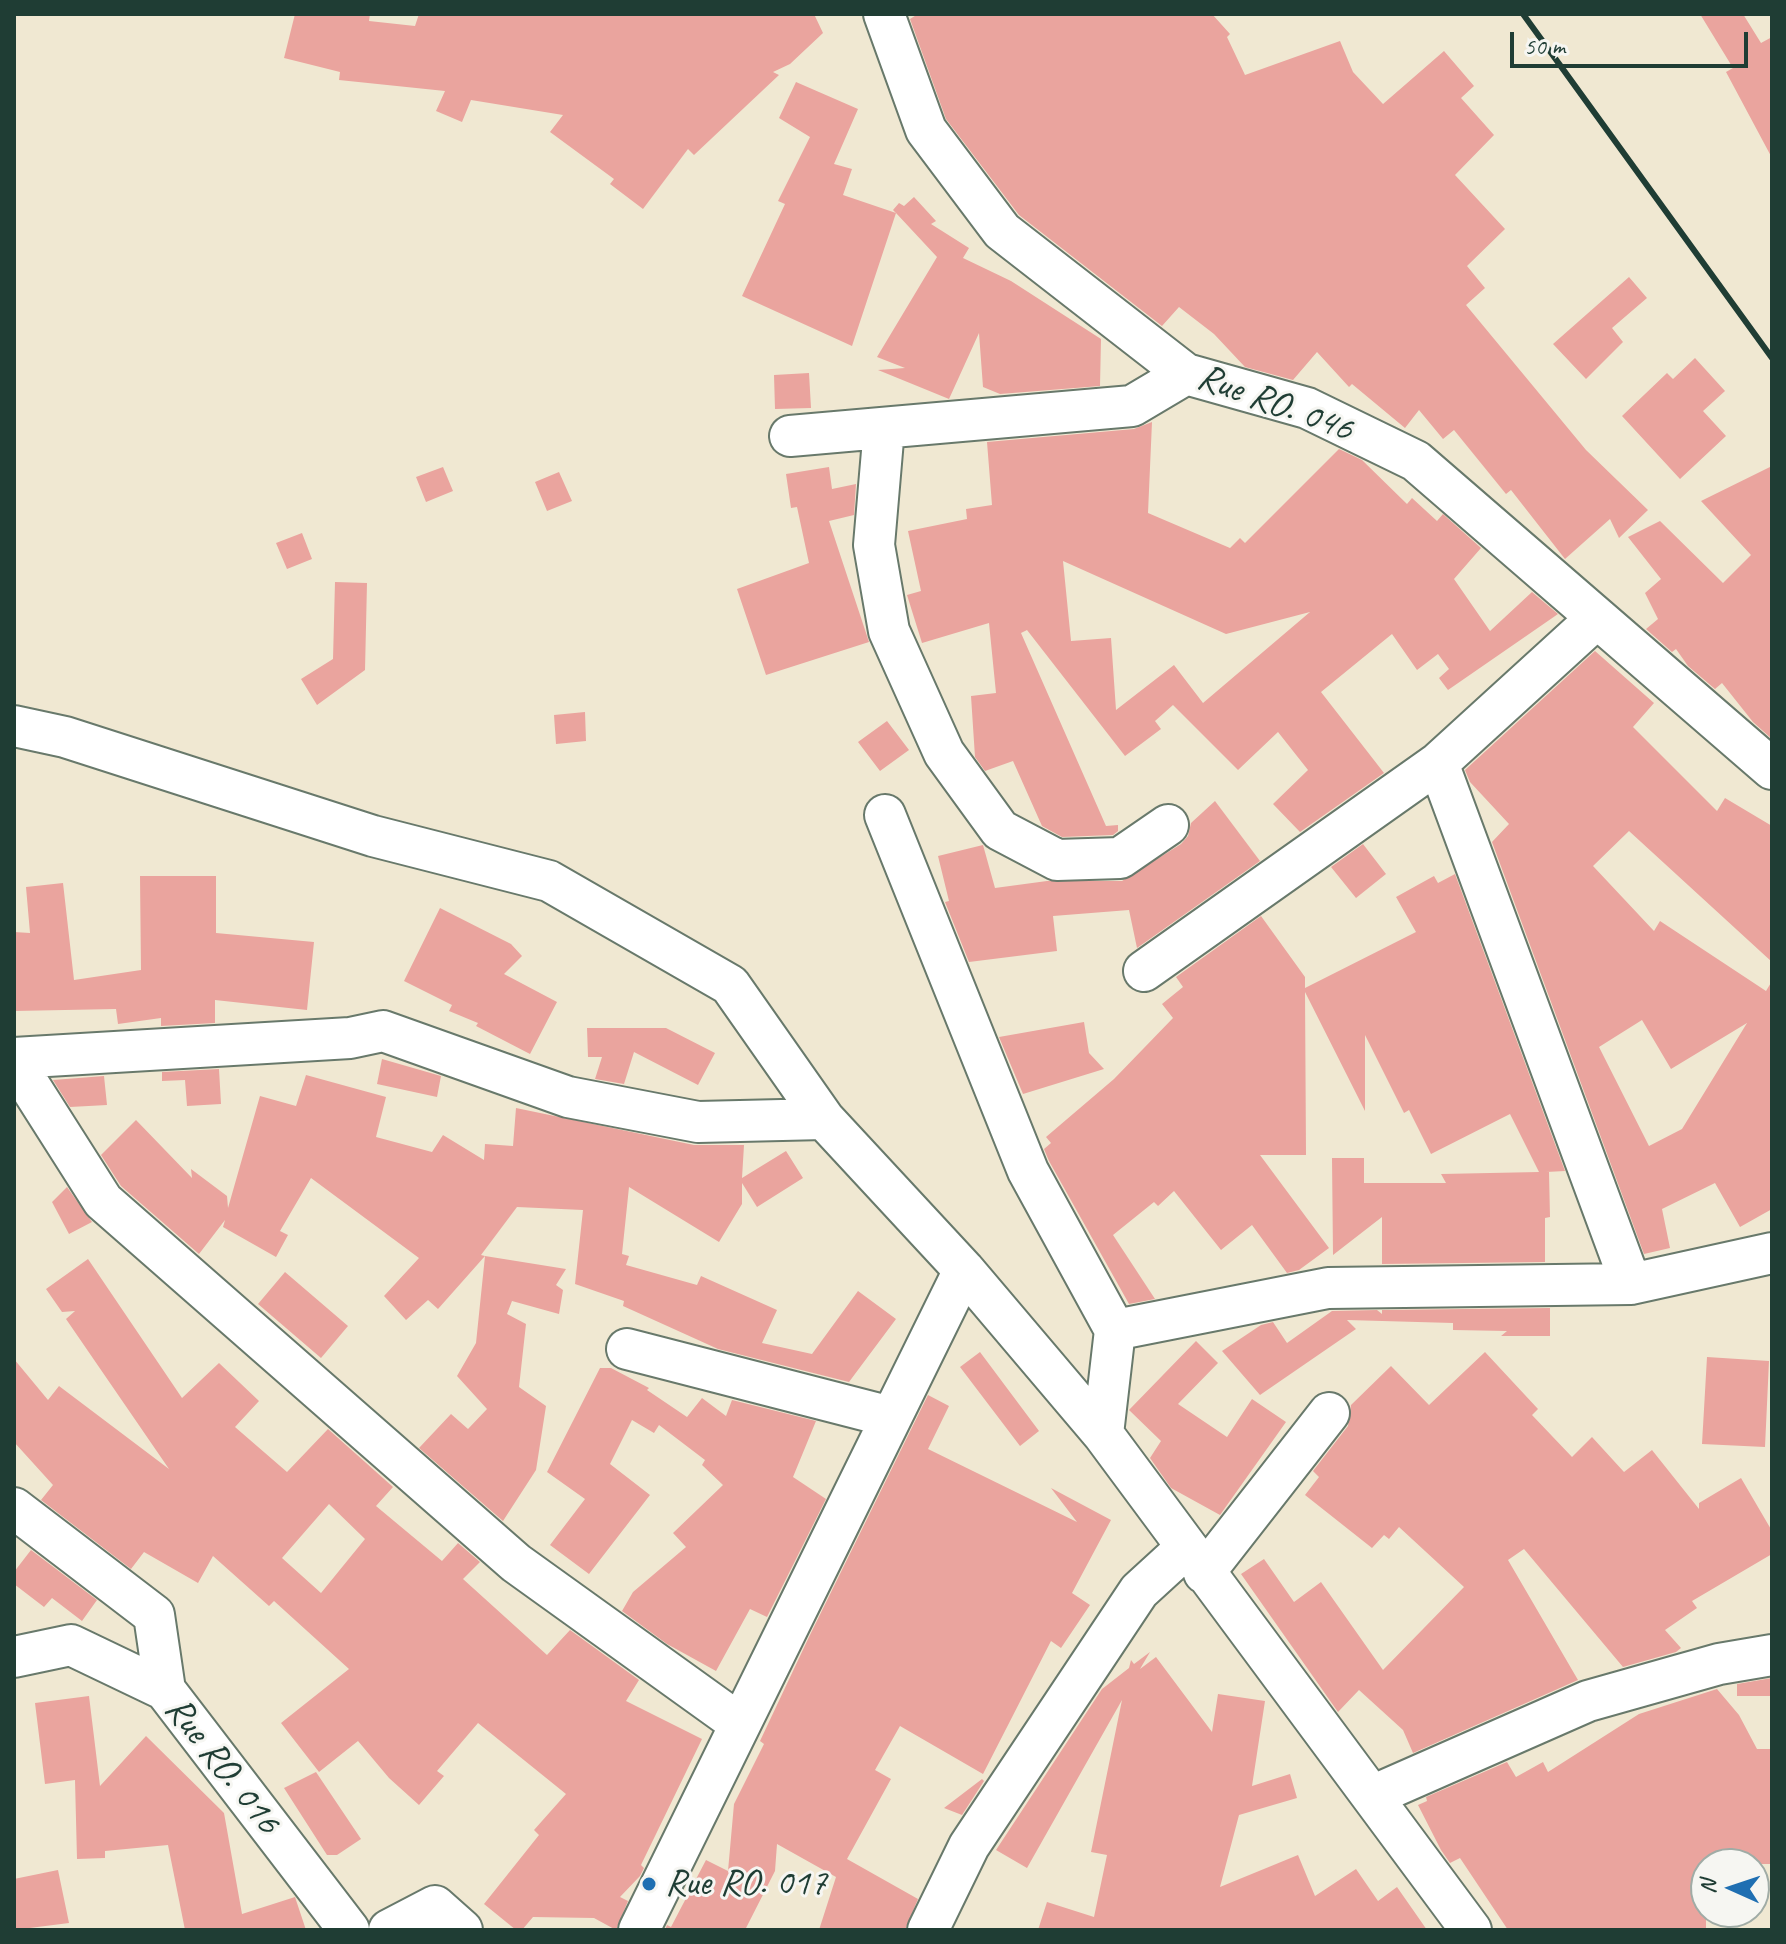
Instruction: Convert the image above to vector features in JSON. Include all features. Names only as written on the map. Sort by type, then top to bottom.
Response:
[{"type":"street","name":"Rue RO. 046","points":[[884,14],[926,130],[1002,231],[1186,374],[1307,408],[1416,461],[1772,769]]},
{"type":"street","points":[[790,436],[1132,406],[1186,374]]},
{"type":"street","points":[[884,428],[874,545],[889,631],[944,753],[1000,830],[1057,860],[1120,858],[1168,825]]},
{"type":"street","points":[[1144,971],[1438,763],[1597,618]]},
{"type":"street","points":[[14,726],[65,737],[373,836],[549,881],[730,985],[824,1119],[964,1270],[1103,1434],[1471,1930]]},
{"type":"street","points":[[1438,763],[1631,1284]]},
{"type":"street","points":[[885,815],[1028,1171],[1115,1330],[1103,1434]]},
{"type":"street","points":[[740,1724],[516,1563],[103,1201],[14,1059],[350,1038],[383,1031],[568,1097],[698,1122],[824,1119]]},
{"type":"street","points":[[1115,1330],[1328,1288],[1631,1284],[1772,1253]]},
{"type":"street","points":[[639,1930],[964,1270]]},
{"type":"street","points":[[627,1349],[891,1417]]},
{"type":"street","points":[[928,1930],[969,1846],[1139,1591],[1195,1560],[1329,1413]]},
{"type":"street","points":[[14,1508],[154,1615],[165,1690]]},
{"type":"street","name":"Rue RO. 016","points":[[14,1657],[71,1645],[165,1690],[349,1930]]},
{"type":"street","points":[[1372,1796],[1588,1701],[1719,1664],[1772,1655]]},
{"type":"street","points":[[389,1930],[435,1906],[462,1930]]},
{"type":"building","points":[[295,14],[370,14],[369,21],[415,26],[419,14],[814,14],[823,33],[790,64],[773,72],[779,75],[694,155],[688,149],[643,209],[610,184],[614,179],[550,132],[563,115],[471,100],[462,122],[436,111],[445,91],[339,80],[340,72],[284,58]]},
{"type":"building","points":[[918,14],[1212,14],[1230,34],[1227,37],[1245,75],[1340,41],[1353,72],[1383,104],[1444,51],[1474,86],[1461,98],[1494,135],[1455,175],[1505,229],[1467,266],[1485,288],[1466,305],[1586,450],[1648,510],[1619,538],[1610,519],[1565,559],[1511,490],[1506,494],[1454,430],[1443,439],[1419,410],[1405,428],[1352,384],[1349,387],[1317,352],[1293,380],[1245,367],[1214,334],[1179,307],[1162,326],[1019,215],[946,119],[910,19]]},
{"type":"building","points":[[1700,14],[1743,14],[1761,43],[1772,37],[1772,158],[1726,72],[1733,68]]},
{"type":"building","points":[[796,82],[858,109],[834,164],[852,169],[843,195],[896,213],[852,346],[742,296],[785,204],[778,201],[810,137],[779,118]]},
{"type":"building","points":[[914,197],[936,221],[931,224],[969,248],[963,258],[1011,281],[1101,339],[1100,386],[1000,394],[983,387],[979,333],[949,399],[878,370],[905,368],[877,357],[937,257],[893,210],[899,203],[904,206]]},
{"type":"building","points":[[1629,277],[1647,298],[1612,328],[1623,342],[1586,379],[1553,344]]},
{"type":"building","points":[[1695,358],[1725,391],[1703,411],[1726,436],[1680,479],[1622,416],[1667,373],[1673,379]]},
{"type":"building","points":[[809,373],[811,408],[775,409],[774,375]]},
{"type":"building","points":[[1152,422],[1148,513],[1230,548],[1240,538],[1245,543],[1339,449],[1362,460],[1407,504],[1412,498],[1437,521],[1443,514],[1481,548],[1454,579],[1490,631],[1532,592],[1558,614],[1448,690],[1439,678],[1449,669],[1438,654],[1417,670],[1392,634],[1321,692],[1384,773],[1300,832],[1273,804],[1308,770],[1278,732],[1238,770],[1173,705],[1155,721],[1161,729],[1125,756],[1027,630],[1021,633],[1106,826],[1118,825],[1118,831],[1113,835],[1062,837],[1042,826],[1013,761],[985,771],[975,757],[971,696],[996,693],[989,623],[922,643],[907,595],[921,591],[908,531],[967,519],[966,509],[992,505],[987,442],[1134,429]],"holes":[[[1063,561],[1226,634],[1310,612],[1203,703],[1174,665],[1116,710],[1111,638],[1071,641]]]},
{"type":"building","points":[[1772,466],[1772,739],[1753,722],[1722,683],[1715,689],[1688,666],[1676,649],[1672,652],[1646,629],[1658,619],[1645,593],[1661,579],[1628,537],[1660,521],[1723,583],[1751,555],[1701,501]]},
{"type":"building","points":[[443,467],[453,491],[426,502],[416,477]]},
{"type":"building","points":[[829,467],[832,489],[856,484],[854,515],[829,521],[869,642],[766,675],[737,589],[809,563],[797,507],[791,508],[786,474]]},
{"type":"building","points":[[559,472],[572,501],[547,511],[535,482]]},
{"type":"building","points":[[302,533],[312,559],[287,569],[276,543]]},
{"type":"building","points":[[335,582],[367,583],[365,670],[317,705],[301,679],[333,659]]},
{"type":"building","points":[[1595,651],[1654,703],[1633,727],[1717,811],[1725,798],[1772,826],[1772,962],[1629,831],[1593,866],[1654,931],[1660,921],[1766,991],[1772,981],[1772,1209],[1740,1227],[1715,1183],[1662,1209],[1670,1248],[1644,1254],[1492,842],[1509,824],[1470,782],[1465,770]],"holes":[[[1642,1020],[1671,1069],[1747,1023],[1682,1129],[1649,1146],[1599,1047]]]},
{"type":"building","points":[[585,712],[586,741],[556,744],[554,715]]},
{"type":"building","points":[[887,721],[909,750],[880,771],[858,742]]},
{"type":"building","points":[[1215,801],[1260,861],[1137,948],[1129,910],[1053,916],[1057,951],[969,962],[945,902],[949,901],[938,856],[983,845],[995,888],[1047,881],[1122,881],[1181,844],[1188,836],[1191,823]]},
{"type":"building","points":[[1363,844],[1386,874],[1356,898],[1331,867]]},
{"type":"building","points":[[1455,874],[1565,1171],[1546,1172],[1549,1172],[1550,1217],[1545,1218],[1545,1262],[1382,1264],[1382,1217],[1333,1255],[1332,1158],[1364,1158],[1364,1183],[1446,1183],[1441,1174],[1539,1172],[1510,1114],[1431,1154],[1409,1110],[1404,1113],[1365,1035],[1365,1111],[1305,992],[1306,1155],[1260,1155],[1329,1248],[1299,1270],[1287,1273],[1252,1225],[1221,1250],[1174,1191],[1158,1206],[1154,1202],[1113,1235],[1155,1299],[1129,1304],[1049,1161],[1044,1149],[1051,1143],[1046,1137],[1114,1079],[1173,1018],[1162,1004],[1183,987],[1176,977],[1261,916],[1305,977],[1305,988],[1416,932],[1396,897],[1434,876],[1438,883]]},
{"type":"building","points":[[140,876],[216,876],[216,933],[314,942],[307,1010],[215,1000],[215,1023],[161,1026],[161,1018],[118,1024],[116,1009],[14,1011],[14,932],[30,933],[26,887],[63,883],[74,980],[141,970]]},
{"type":"building","points":[[440,908],[511,944],[522,956],[504,974],[557,1002],[530,1054],[476,1026],[478,1023],[449,1011],[452,1005],[404,981]]},
{"type":"building","points":[[1084,1022],[1089,1053],[1104,1069],[1023,1094],[999,1037]]},
{"type":"building","points":[[587,1028],[666,1028],[715,1053],[698,1085],[634,1052],[624,1084],[595,1079],[602,1057],[588,1057]]},
{"type":"building","points":[[382,1059],[441,1076],[437,1097],[377,1084]]},
{"type":"building","points":[[219,1069],[221,1104],[187,1106],[185,1080],[162,1081],[162,1072]]},
{"type":"building","points":[[306,1075],[386,1097],[376,1137],[432,1152],[443,1135],[484,1160],[485,1144],[513,1146],[516,1108],[694,1145],[744,1145],[742,1178],[786,1151],[803,1178],[757,1207],[742,1183],[742,1204],[719,1242],[629,1187],[622,1254],[629,1256],[626,1265],[697,1285],[701,1276],[777,1310],[762,1343],[812,1354],[858,1291],[896,1319],[849,1382],[718,1349],[623,1306],[624,1301],[575,1284],[583,1210],[517,1207],[481,1255],[485,1256],[438,1309],[428,1300],[406,1320],[384,1296],[419,1258],[311,1178],[280,1231],[288,1235],[276,1257],[223,1227],[225,1220],[199,1254],[121,1186],[101,1155],[136,1120],[192,1178],[191,1169],[227,1196],[228,1208],[260,1096],[296,1106]]},
{"type":"building","points":[[104,1076],[107,1105],[70,1107],[53,1080]]},
{"type":"building","points":[[67,1187],[92,1222],[69,1234],[52,1202]]},
{"type":"building","points":[[485,1256],[566,1269],[556,1285],[563,1290],[559,1314],[512,1301],[507,1314],[526,1324],[519,1387],[546,1406],[536,1470],[503,1521],[419,1448],[451,1414],[468,1429],[487,1409],[457,1376],[476,1343]]},
{"type":"building","points":[[88,1259],[182,1398],[219,1363],[259,1401],[235,1427],[287,1472],[328,1429],[393,1487],[376,1506],[442,1561],[458,1543],[480,1562],[463,1579],[547,1655],[570,1630],[639,1680],[626,1701],[702,1739],[641,1865],[644,1868],[640,1876],[620,1897],[628,1901],[616,1930],[594,1918],[533,1917],[522,1930],[516,1930],[484,1904],[539,1835],[534,1830],[566,1794],[478,1723],[437,1771],[444,1776],[419,1805],[389,1778],[358,1741],[319,1772],[281,1723],[349,1669],[274,1601],[269,1606],[213,1556],[198,1583],[144,1552],[131,1569],[41,1500],[53,1485],[14,1442],[14,1359],[48,1400],[59,1386],[169,1469],[66,1319],[75,1311],[62,1312],[46,1289]],"holes":[[[329,1504],[365,1539],[321,1593],[282,1558]]]},
{"type":"building","points":[[285,1272],[348,1326],[321,1358],[258,1304]]},
{"type":"building","points":[[1550,1308],[1550,1336],[1501,1336],[1507,1331],[1453,1330],[1453,1323],[1347,1320],[1356,1329],[1260,1395],[1222,1351],[1261,1325],[1273,1322],[1287,1343],[1332,1311],[1377,1310],[1382,1314],[1382,1310]]},
{"type":"building","points":[[1196,1341],[1218,1363],[1178,1404],[1227,1437],[1252,1399],[1286,1422],[1220,1515],[1171,1488],[1150,1458],[1161,1441],[1129,1410]]},
{"type":"building","points":[[980,1352],[1039,1431],[1020,1446],[960,1367]]},
{"type":"building","points":[[1485,1352],[1538,1409],[1532,1415],[1572,1457],[1592,1437],[1624,1472],[1652,1450],[1699,1509],[1699,1503],[1741,1478],[1772,1531],[1772,1554],[1692,1601],[1697,1608],[1665,1630],[1681,1648],[1676,1652],[1623,1667],[1524,1549],[1508,1560],[1578,1680],[1413,1753],[1403,1730],[1359,1690],[1338,1712],[1241,1574],[1264,1559],[1294,1602],[1321,1582],[1383,1670],[1464,1587],[1399,1527],[1389,1539],[1384,1535],[1372,1548],[1305,1495],[1319,1477],[1313,1471],[1348,1426],[1351,1405],[1391,1366],[1429,1405]]},
{"type":"building","points":[[1707,1357],[1769,1361],[1765,1447],[1702,1444]]},
{"type":"building","points":[[600,1368],[611,1368],[649,1388],[647,1390],[687,1417],[702,1398],[726,1416],[732,1400],[816,1421],[793,1477],[826,1499],[767,1617],[750,1609],[716,1671],[667,1644],[622,1611],[633,1592],[686,1547],[673,1533],[723,1485],[702,1465],[705,1460],[659,1425],[654,1433],[632,1420],[610,1464],[650,1495],[589,1574],[550,1545],[585,1499],[547,1472]]},
{"type":"building","points":[[928,1395],[949,1406],[928,1449],[1077,1522],[1051,1488],[1111,1520],[1072,1593],[1090,1605],[1061,1648],[1051,1641],[983,1774],[900,1726],[875,1770],[891,1779],[847,1859],[918,1899],[905,1930],[819,1930],[836,1877],[777,1844],[775,1871],[745,1930],[665,1930],[667,1925],[671,1927],[706,1860],[728,1871],[734,1804],[764,1744],[760,1741]]},
{"type":"building","points":[[31,1550],[97,1600],[82,1621],[52,1598],[44,1607],[14,1584],[14,1572]]},
{"type":"building","points":[[1150,1652],[1140,1669],[1156,1657],[1212,1732],[1218,1694],[1265,1701],[1252,1786],[1290,1774],[1297,1798],[1239,1815],[1220,1887],[1298,1855],[1315,1896],[1356,1869],[1378,1901],[1397,1887],[1427,1930],[1038,1930],[1047,1902],[1094,1917],[1107,1855],[1091,1852],[1122,1700],[1027,1868],[996,1850],[1102,1689],[1129,1668],[1131,1660],[1134,1664]]},
{"type":"building","points":[[1772,1678],[1772,1696],[1737,1696],[1737,1684]]},
{"type":"building","points":[[1717,1689],[1739,1715],[1757,1749],[1772,1749],[1772,1864],[1770,1848],[1690,1848],[1690,1928],[1706,1930],[1508,1930],[1460,1858],[1450,1863],[1418,1805],[1427,1801],[1426,1797],[1507,1762],[1516,1777],[1543,1762],[1548,1772],[1639,1714]]},
{"type":"building","points":[[89,1696],[100,1786],[146,1736],[224,1813],[242,1914],[295,1897],[306,1930],[185,1930],[168,1845],[105,1851],[105,1858],[77,1859],[75,1780],[45,1784],[35,1703]]},
{"type":"building","points":[[316,1772],[361,1839],[337,1855],[327,1855],[284,1788]]},
{"type":"building","points":[[982,1779],[984,1781],[962,1815],[944,1808]]},
{"type":"building","points":[[58,1870],[69,1923],[14,1930],[14,1879]]},
{"type":"railway","points":[[1523,14],[1772,358]]},
{"type":"place","name":"Rue RO. 017","points":[[649,1884]]}]
